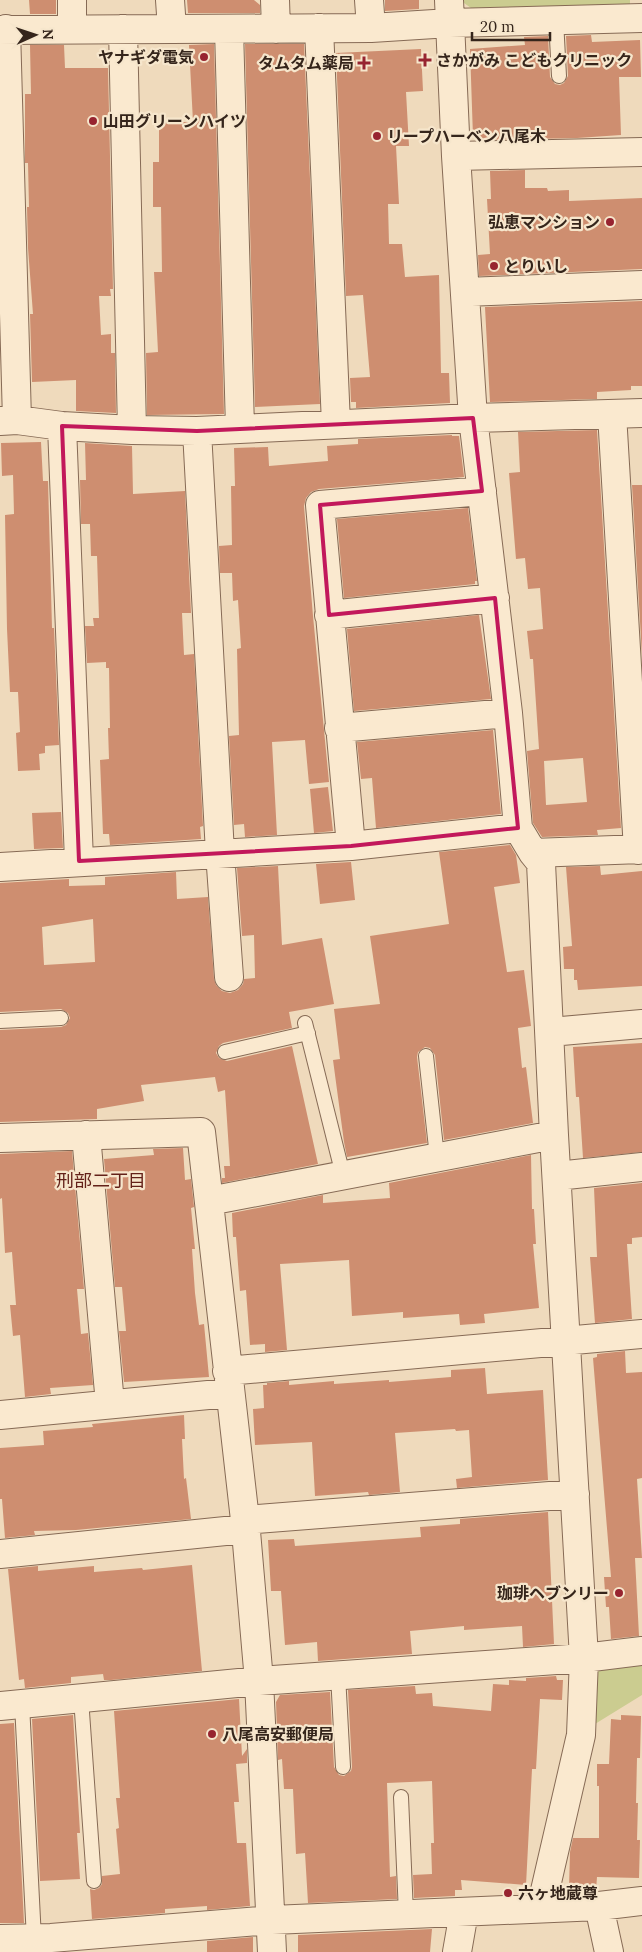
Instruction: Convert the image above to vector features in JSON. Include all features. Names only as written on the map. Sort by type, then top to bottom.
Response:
[{"type":"street","points":[[72,0],[72,29]]},
{"type":"street","points":[[170,0],[172,29]]},
{"type":"street","points":[[275,0],[276,28]]},
{"type":"street","points":[[369,0],[370,28]]},
{"type":"street","points":[[450,12],[456,156],[473,418],[508,713],[518,828],[541,863],[554,1135],[584,1658],[582,1735],[541,1908]]},
{"type":"street","points":[[642,18],[556,20],[450,12],[370,28],[3,29],[9,420],[62,426],[197,431],[642,412]]},
{"type":"street","points":[[319,28],[336,424]]},
{"type":"street","points":[[123,29],[132,430]]},
{"type":"street","points":[[229,29],[240,428]]},
{"type":"street","points":[[456,156],[642,152]]},
{"type":"street","points":[[465,292],[642,285]]},
{"type":"street","points":[[533,853],[640,850],[612,414]]},
{"type":"street","points":[[62,426],[79,861]]},
{"type":"street","points":[[197,431],[220,854],[230,977]]},
{"type":"street","points":[[350,846],[320,505],[482,491]]},
{"type":"street","points":[[329,615],[494,598]]},
{"type":"street","points":[[339,728],[508,713]]},
{"type":"street","points":[[0,867],[350,846],[518,828]]},
{"type":"street","points":[[550,1032],[642,1024]]},
{"type":"street","points":[[0,1138],[201,1132],[245,1524],[259,1681],[272,1920],[272,1952]]},
{"type":"street","points":[[86,1135],[110,1404]]},
{"type":"street","points":[[209,1201],[554,1135]]},
{"type":"street","points":[[557,1176],[642,1167]]},
{"type":"street","points":[[0,1415],[110,1404],[228,1382],[567,1341],[642,1334]]},
{"type":"street","points":[[0,1554],[245,1524],[575,1494]]},
{"type":"street","points":[[11,1705],[259,1681],[584,1658],[642,1651]]},
{"type":"street","points":[[0,1940],[46,1943],[272,1920],[599,1906],[642,1901]]},
{"type":"street","points":[[599,1906],[609,1952]]},
{"type":"street","points":[[457,1952],[464,1912]]},
{"type":"lane","points":[[556,20],[559,76]]},
{"type":"lane","points":[[0,1021],[60,1018]]},
{"type":"lane","points":[[225,1052],[307,1028],[342,1175]]},
{"type":"lane","points":[[426,1056],[437,1157]]},
{"type":"lane","points":[[338,1675],[343,1767]]},
{"type":"lane","points":[[81,1698],[94,1882]]},
{"type":"lane","points":[[11,1705],[46,1943]]},
{"type":"lane","points":[[401,1798],[406,1914]]},
{"type":"highlighted area","points":[[473,418],[482,491],[320,505],[329,615],[495,598],[518,828],[351,846],[79,861],[62,426],[197,431]]},
{"type":"green space","points":[[464,0],[630,0],[630,5],[478,13],[464,3]]},
{"type":"green space","points":[[642,1662],[642,1695],[595,1724],[593,1677],[604,1665]]},
{"type":"building","points":[[29,0],[56,0],[56,14],[30,14]]},
{"type":"building","points":[[187,0],[254,0],[260,5],[260,13],[188,13]]},
{"type":"building","points":[[385,0],[419,0],[419,9],[385,11]]},
{"type":"building","points":[[591,35],[592,42],[640,40],[641,77],[619,77],[621,135],[478,140],[473,137],[470,49],[525,45],[524,37],[548,36],[550,77],[555,84],[560,85],[564,83],[568,76],[566,36]]},
{"type":"building","points":[[214,44],[224,414],[147,415],[146,353],[158,352],[154,272],[162,272],[161,207],[153,207],[153,162],[159,162],[159,122],[193,122],[189,45]]},
{"type":"building","points":[[245,44],[304,44],[320,404],[255,407]]},
{"type":"building","points":[[30,45],[64,45],[65,68],[108,68],[113,289],[110,289],[111,296],[99,296],[101,335],[111,334],[111,353],[115,353],[116,413],[76,411],[76,380],[32,382],[30,314],[33,314],[28,248],[28,163],[25,163],[25,94],[31,94]]},
{"type":"building","points":[[421,49],[423,91],[406,92],[409,146],[396,146],[399,204],[388,204],[389,244],[402,244],[405,277],[439,275],[441,373],[449,373],[450,403],[356,408],[356,402],[351,402],[350,378],[370,377],[363,295],[346,296],[336,53]]},
{"type":"building","points":[[525,170],[525,188],[547,188],[548,191],[569,190],[569,201],[642,198],[642,269],[479,276],[478,255],[490,254],[487,199],[491,199],[490,171]]},
{"type":"building","points":[[642,301],[642,386],[631,386],[631,390],[597,392],[597,399],[490,402],[485,307]]},
{"type":"building","points":[[597,430],[621,828],[597,830],[598,835],[542,837],[533,823],[527,751],[539,749],[533,659],[530,659],[527,631],[543,629],[540,588],[528,589],[525,558],[516,559],[509,473],[520,472],[518,432]],"holes":[[[583,758],[587,802],[546,805],[544,761]]]},
{"type":"building","points":[[459,436],[464,477],[319,489],[311,492],[306,498],[304,506],[329,782],[309,784],[305,740],[272,742],[277,835],[245,837],[244,824],[234,825],[229,736],[239,735],[237,649],[241,648],[238,600],[233,601],[232,573],[220,573],[219,546],[232,545],[231,486],[235,486],[234,448],[268,447],[269,466],[328,461],[327,446],[358,444],[358,439]]},
{"type":"building","points":[[41,442],[43,481],[48,481],[52,628],[54,628],[59,745],[45,746],[45,753],[39,754],[40,770],[18,771],[16,733],[20,732],[18,692],[10,692],[5,515],[14,514],[13,475],[2,476],[1,443]]},
{"type":"building","points":[[85,443],[132,446],[133,494],[185,491],[191,613],[182,613],[184,655],[194,654],[203,826],[200,827],[201,839],[110,845],[109,834],[103,834],[100,760],[109,759],[109,668],[106,668],[106,662],[87,663],[85,626],[94,626],[93,618],[99,618],[97,556],[91,556],[90,524],[81,524],[80,480],[86,480]]},
{"type":"building","points":[[632,485],[642,485],[642,655]]},
{"type":"building","points":[[468,508],[477,581],[475,581],[475,584],[344,598],[337,519]]},
{"type":"building","points":[[479,615],[491,699],[354,711],[347,629]]},
{"type":"building","points":[[493,730],[501,814],[376,828],[372,778],[361,779],[357,742]]},
{"type":"building","points":[[328,787],[333,831],[314,833],[310,789]]},
{"type":"building","points":[[61,812],[63,848],[34,849],[32,813]]},
{"type":"building","points":[[510,845],[516,855],[520,883],[494,887],[507,972],[524,970],[531,1026],[518,1028],[522,1068],[526,1067],[533,1123],[444,1140],[435,1055],[430,1048],[425,1047],[418,1052],[417,1057],[427,1143],[347,1157],[333,1060],[340,1059],[334,1009],[380,1004],[370,936],[449,924],[439,852]]},
{"type":"building","points":[[351,862],[355,900],[320,904],[316,864]]},
{"type":"building","points":[[278,866],[282,945],[322,938],[334,1004],[289,1012],[292,1028],[223,1043],[219,1046],[216,1053],[219,1058],[227,1061],[292,1046],[318,1164],[222,1183],[222,1178],[225,1178],[224,1166],[230,1166],[225,1090],[218,1092],[215,1077],[141,1085],[144,1101],[97,1109],[97,1119],[0,1122],[0,1030],[61,1027],[66,1025],[70,1018],[68,1013],[61,1009],[0,1012],[0,883],[69,879],[69,886],[105,885],[105,877],[176,872],[177,899],[208,897],[214,979],[216,985],[222,991],[230,993],[238,990],[243,984],[244,979],[255,978],[254,935],[242,936],[237,868]],"holes":[[[93,919],[95,962],[44,965],[42,927]]]},
{"type":"building","points":[[600,866],[601,875],[642,871],[642,986],[578,990],[577,980],[574,980],[574,969],[564,969],[563,947],[572,946],[566,867]]},
{"type":"building","points":[[642,1043],[642,1152],[583,1158],[573,1047]]},
{"type":"building","points":[[183,1148],[185,1180],[191,1179],[194,1207],[191,1208],[195,1249],[192,1249],[195,1293],[199,1325],[204,1324],[209,1377],[124,1382],[119,1331],[126,1331],[122,1287],[115,1287],[104,1159],[154,1155],[153,1149]]},
{"type":"building","points":[[72,1151],[84,1289],[77,1289],[81,1334],[88,1333],[93,1385],[50,1388],[51,1394],[25,1397],[20,1335],[13,1336],[10,1305],[16,1305],[12,1252],[5,1253],[2,1198],[0,1199],[0,1154]]},
{"type":"building","points":[[531,1155],[532,1209],[534,1209],[536,1244],[533,1244],[539,1308],[484,1314],[485,1323],[460,1325],[459,1314],[403,1318],[403,1312],[352,1316],[349,1260],[280,1264],[287,1350],[265,1352],[265,1344],[250,1345],[246,1290],[240,1291],[236,1237],[233,1237],[232,1213],[323,1195],[323,1203],[390,1198],[389,1183]]},
{"type":"building","points":[[642,1183],[642,1237],[632,1238],[632,1244],[627,1244],[632,1319],[595,1323],[590,1257],[597,1257],[594,1188]]},
{"type":"building","points":[[625,1351],[626,1373],[642,1372],[642,1478],[637,1479],[642,1558],[635,1558],[639,1636],[611,1639],[609,1607],[606,1607],[604,1577],[611,1577],[593,1358],[597,1357],[597,1354]]},
{"type":"building","points":[[485,1368],[487,1394],[543,1390],[548,1480],[457,1488],[456,1479],[472,1477],[469,1430],[456,1431],[455,1429],[395,1433],[400,1492],[369,1495],[368,1492],[315,1496],[312,1442],[255,1445],[253,1409],[264,1408],[263,1385],[267,1385],[267,1383],[289,1381],[289,1385],[334,1381],[334,1384],[389,1380],[389,1382],[451,1377],[451,1370]]},
{"type":"building","points":[[184,1415],[185,1439],[182,1439],[184,1479],[186,1478],[191,1519],[76,1530],[34,1531],[35,1535],[5,1538],[2,1499],[0,1499],[0,1448],[44,1445],[43,1431],[93,1427],[92,1424]]},
{"type":"building","points":[[548,1512],[554,1644],[523,1647],[522,1626],[464,1630],[464,1626],[410,1631],[412,1654],[318,1661],[317,1642],[285,1645],[281,1591],[271,1591],[268,1540],[294,1539],[295,1546],[421,1537],[420,1527],[460,1524],[460,1519]]},
{"type":"building","points":[[192,1565],[202,1671],[111,1680],[104,1680],[103,1674],[71,1677],[71,1683],[25,1688],[24,1679],[19,1680],[8,1569],[38,1566],[38,1571],[94,1566],[94,1572]]},
{"type":"building","points":[[556,1676],[557,1680],[563,1680],[562,1700],[540,1699],[536,1769],[532,1769],[526,1885],[461,1880],[462,1890],[455,1890],[455,1896],[414,1898],[413,1875],[432,1874],[431,1843],[434,1843],[432,1781],[387,1783],[390,1877],[396,1876],[397,1899],[308,1903],[305,1853],[296,1854],[293,1789],[284,1789],[282,1759],[278,1760],[276,1702],[280,1695],[330,1692],[334,1767],[339,1775],[344,1776],[351,1771],[352,1767],[348,1690],[415,1686],[416,1694],[432,1693],[433,1706],[491,1711],[493,1684],[509,1685],[509,1680],[526,1681],[526,1678]]},
{"type":"building","points":[[239,1699],[242,1756],[247,1749],[247,1763],[236,1764],[239,1802],[234,1802],[237,1843],[246,1843],[250,1906],[207,1910],[207,1906],[165,1909],[165,1913],[92,1919],[90,1889],[99,1888],[102,1884],[102,1876],[120,1874],[116,1829],[119,1828],[116,1798],[120,1798],[114,1711]]},
{"type":"building","points":[[73,1715],[80,1833],[77,1833],[80,1879],[40,1881],[32,1719]]},
{"type":"building","points":[[621,1715],[641,1716],[640,1758],[637,1758],[636,1803],[638,1803],[637,1840],[640,1840],[639,1878],[597,1877],[596,1890],[569,1889],[570,1852],[573,1838],[599,1838],[597,1764],[609,1764],[611,1719],[621,1720]]},
{"type":"building","points":[[14,1723],[24,1923],[0,1923],[0,1724]]},
{"type":"building","points":[[432,1929],[430,1952],[298,1952],[298,1935]]},
{"type":"building","points":[[253,1937],[253,1952],[207,1952],[207,1941]]},
{"type":"place","name":"ヤナギダ電気","points":[[204,57]]},
{"type":"place","name":"さかがみ こどもクリニック","points":[[425,60]]},
{"type":"place","name":"タムタム薬局","points":[[364,63]]},
{"type":"place","name":"山田グリーンハイツ","points":[[93,121]]},
{"type":"place","name":"リープハーベン八尾木","points":[[377,136]]},
{"type":"place","name":"弘恵マンション","points":[[610,222]]},
{"type":"place","name":"とりいし","points":[[494,266]]},
{"type":"place","name":"珈琲ヘブンリー","points":[[619,1593]]},
{"type":"place","name":"八尾高安郵便局","points":[[212,1734]]},
{"type":"place","name":"六ヶ地蔵尊","points":[[508,1893]]},
{"type":"district","name":"刑部二丁目","points":[[101,1180]]}]
